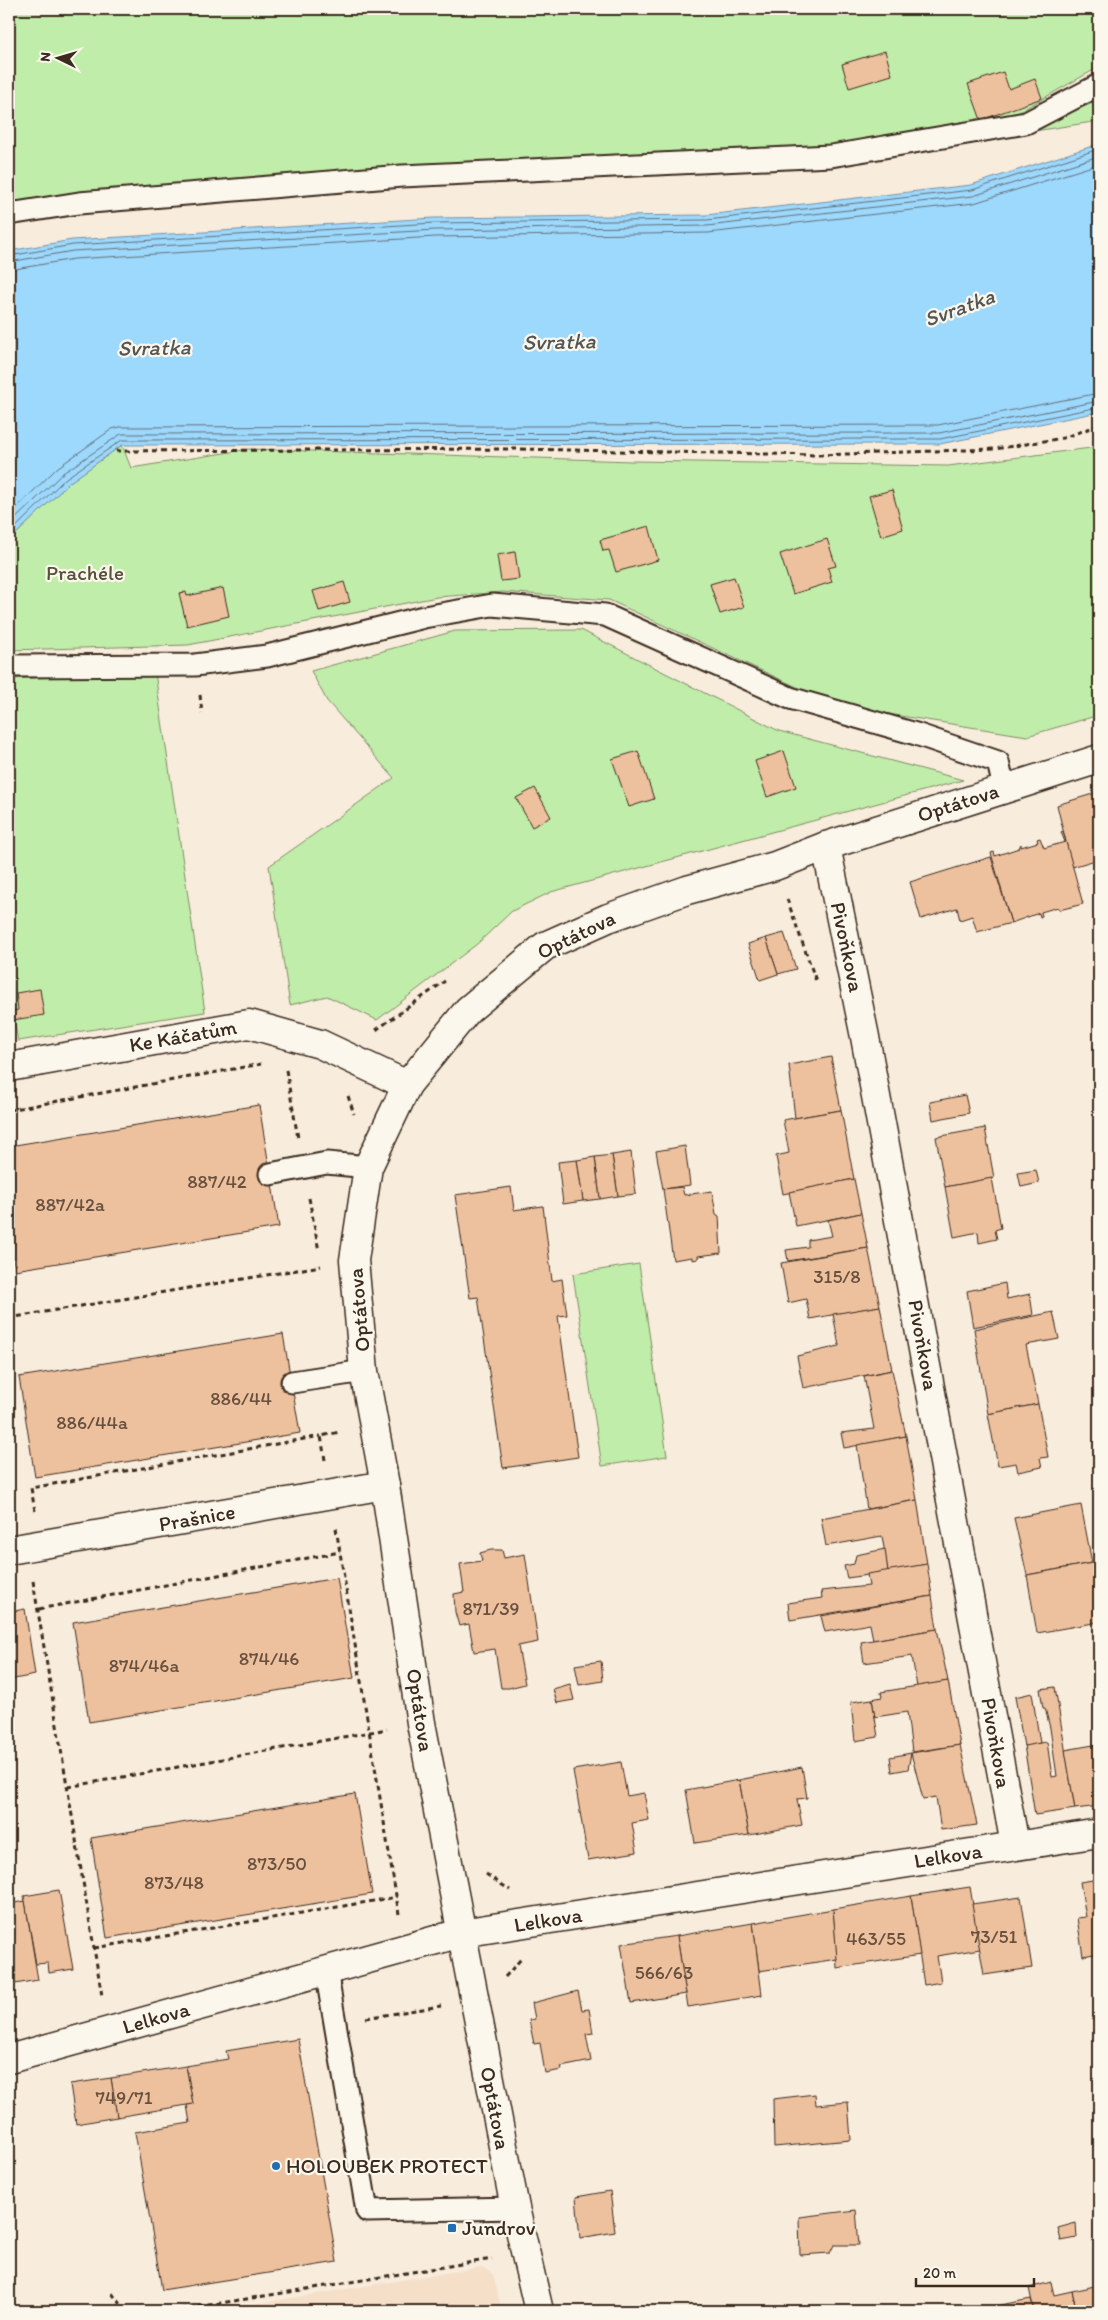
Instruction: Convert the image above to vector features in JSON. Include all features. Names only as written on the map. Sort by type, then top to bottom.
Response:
[{"type":"street","name":"Optátova","points":[[539,2311],[515,2208],[421,1723],[385,1486],[364,1371],[354,1260],[368,1167],[406,1085],[468,1010],[545,946],[608,918],[669,896],[775,866],[826,846],[1099,759]]},
{"type":"street","name":"Pivoňkova","points":[[826,846],[866,1037],[1015,1845]]},
{"type":"street","name":"Ke Káčatům","points":[[9,1067],[249,1024],[320,1044],[406,1085]]},
{"type":"street","name":"Prašnice","points":[[9,1550],[385,1486]]},
{"type":"street","name":"Lelkova","points":[[9,2059],[461,1933],[1099,1833]]},
{"type":"lane","points":[[9,214],[79,202],[402,176],[830,156],[1026,123],[1099,85]]},
{"type":"lane","points":[[9,666],[195,665],[267,656],[424,618],[492,605],[604,615],[790,698],[916,734],[998,762],[1004,788]]},
{"type":"lane","points":[[270,1174],[326,1162],[368,1167]]},
{"type":"lane","points":[[292,1382],[364,1371]]},
{"type":"lane","points":[[326,1970],[367,2211],[515,2208]]},
{"type":"path","points":[[116,452],[519,449],[818,456],[995,449],[1063,438],[1099,425]]},
{"type":"path","points":[[775,866],[816,982]]},
{"type":"path","points":[[9,1110],[264,1064]]},
{"type":"path","points":[[9,1318],[354,1260]]},
{"type":"path","points":[[36,1517],[31,1488],[321,1436]]},
{"type":"path","points":[[39,1609],[340,1552]]},
{"type":"path","points":[[32,1574],[108,2032]]},
{"type":"path","points":[[68,1787],[421,1723]]},
{"type":"path","points":[[482,1872],[514,1892]]},
{"type":"path","points":[[94,1948],[397,1897]]},
{"type":"path","points":[[172,2311],[526,2253]]},
{"type":"path","points":[[112,2293],[123,2311]]},
{"type":"shaded area","points":[[482,2267],[493,2274],[502,2311],[211,2311]]},
{"type":"green space","points":[[9,9],[1099,9],[1099,67],[1010,117],[828,151],[125,189],[9,203]]},
{"type":"green space","points":[[1099,100],[1099,121],[1028,132]]},
{"type":"green space","name":"Prachéle","points":[[122,445],[131,468],[249,449],[632,461],[948,466],[1099,447],[1099,715],[1027,736],[838,706],[609,600],[503,592],[437,597],[188,645],[9,650],[9,537],[14,536],[70,482]]},
{"type":"green space","points":[[581,630],[779,731],[963,780],[551,892],[512,911],[477,944],[377,1020],[327,996],[290,1005],[269,866],[394,778],[327,701],[311,671],[455,631]]},
{"type":"green space","points":[[155,673],[205,1012],[18,1041],[11,1005],[9,1005],[9,679]]},
{"type":"green space","points":[[639,1264],[667,1456],[602,1466],[573,1274]]},
{"type":"water","name":"Svratka","points":[[1099,144],[1099,412],[940,444],[122,445],[70,482],[14,536],[9,537],[9,251],[72,240],[434,218],[706,215],[971,185]]},
{"type":"building","points":[[885,51],[892,75],[849,88],[842,64]]},
{"type":"building","points":[[1003,72],[1009,89],[1035,79],[1042,98],[981,120],[968,84]]},
{"type":"building","points":[[892,490],[903,529],[881,536],[869,496]]},
{"type":"building","points":[[649,526],[658,560],[616,572],[609,550],[603,551],[600,540]]},
{"type":"building","points":[[827,539],[836,566],[828,568],[832,582],[793,594],[780,554]]},
{"type":"building","points":[[515,552],[519,579],[501,581],[497,555]]},
{"type":"building","points":[[734,577],[744,607],[720,614],[710,584]]},
{"type":"building","points":[[344,582],[350,602],[319,611],[313,591]]},
{"type":"building","points":[[223,588],[229,616],[187,626],[179,593],[186,592],[187,596]]},
{"type":"building","points":[[638,751],[654,799],[629,807],[612,759]]},
{"type":"building","points":[[784,751],[796,787],[767,797],[755,761]]},
{"type":"building","points":[[535,788],[551,817],[532,827],[516,798]]},
{"type":"building","points":[[1099,792],[1099,859],[1072,867],[1057,805]]},
{"type":"building","points":[[1063,831],[1083,904],[1059,910],[1058,907],[1041,912],[1042,916],[1040,917],[1039,913],[1011,923],[991,853],[994,852],[995,856],[1019,848],[1021,844],[1021,847],[1038,842],[1037,839],[1040,838],[1044,848],[1065,842],[1061,832]]},
{"type":"building","points":[[991,857],[1011,923],[977,932],[972,916],[960,920],[957,908],[921,919],[910,882]]},
{"type":"building","points":[[784,933],[796,969],[778,974],[766,938]]},
{"type":"building","points":[[766,938],[778,974],[760,980],[748,944]]},
{"type":"building","points":[[40,989],[44,1015],[13,1020],[12,1011],[18,1010],[16,993]]},
{"type":"building","points":[[831,1057],[841,1110],[795,1118],[789,1065]]},
{"type":"building","points":[[965,1095],[969,1113],[933,1120],[930,1102]]},
{"type":"building","points":[[259,1105],[279,1227],[15,1270],[9,1235],[9,1146]]},
{"type":"building","points":[[841,1110],[854,1179],[783,1194],[776,1156],[789,1153],[783,1120]]},
{"type":"building","points":[[985,1128],[994,1178],[945,1187],[936,1137]]},
{"type":"building","points":[[685,1146],[690,1185],[663,1189],[656,1151]]},
{"type":"building","points":[[631,1152],[636,1194],[618,1196],[612,1155]]},
{"type":"building","points":[[612,1155],[618,1196],[600,1199],[595,1157]]},
{"type":"building","points":[[595,1157],[600,1199],[583,1201],[577,1160]]},
{"type":"building","points":[[577,1160],[583,1201],[563,1204],[558,1162]]},
{"type":"building","points":[[1036,1170],[1039,1183],[1021,1187],[1018,1173]]},
{"type":"building","points":[[992,1178],[1001,1228],[995,1230],[997,1239],[979,1243],[978,1232],[954,1237],[945,1187]]},
{"type":"building","points":[[854,1179],[861,1213],[796,1226],[789,1192]]},
{"type":"building","points":[[511,1187],[514,1210],[543,1206],[552,1281],[562,1279],[567,1315],[558,1316],[578,1457],[503,1468],[478,1297],[470,1298],[455,1195]]},
{"type":"building","points":[[682,1187],[684,1195],[712,1191],[716,1214],[719,1216],[721,1253],[698,1256],[698,1259],[692,1260],[692,1257],[673,1260],[663,1189]]},
{"type":"building","points":[[861,1213],[868,1248],[788,1261],[786,1250],[808,1247],[808,1240],[832,1236],[828,1220]]},
{"type":"building","points":[[868,1248],[880,1306],[810,1319],[806,1299],[788,1303],[781,1263]]},
{"type":"building","points":[[1005,1283],[1007,1299],[1030,1294],[1033,1315],[973,1327],[967,1291]]},
{"type":"building","points":[[880,1306],[892,1370],[803,1388],[797,1356],[839,1346],[833,1314]]},
{"type":"building","points":[[1053,1312],[1059,1339],[1026,1345],[1038,1404],[988,1414],[974,1329]]},
{"type":"building","points":[[283,1334],[300,1433],[35,1477],[19,1377]]},
{"type":"building","points":[[892,1370],[906,1436],[844,1448],[841,1433],[874,1429],[864,1376]]},
{"type":"building","points":[[1038,1404],[1048,1457],[1040,1458],[1042,1467],[1018,1472],[1016,1463],[998,1466],[988,1414]]},
{"type":"building","points":[[906,1436],[917,1500],[867,1509],[857,1445]]},
{"type":"building","points":[[917,1500],[927,1564],[888,1572],[882,1536],[826,1546],[821,1518]]},
{"type":"building","points":[[1081,1505],[1092,1563],[1027,1575],[1014,1518]]},
{"type":"building","points":[[885,1549],[888,1572],[847,1578],[844,1566],[854,1564],[856,1555]]},
{"type":"building","points":[[502,1550],[504,1558],[525,1554],[538,1642],[518,1646],[525,1684],[509,1688],[501,1688],[495,1649],[474,1652],[469,1624],[459,1626],[455,1612],[454,1594],[464,1592],[460,1564],[482,1561],[480,1553]]},
{"type":"building","points":[[1092,1563],[1097,1591],[1099,1591],[1099,1622],[1037,1633],[1027,1575]]},
{"type":"building","points":[[927,1564],[932,1596],[790,1620],[788,1603],[822,1598],[821,1591],[869,1586],[867,1574]]},
{"type":"building","points":[[337,1578],[354,1678],[89,1722],[73,1622]]},
{"type":"building","points":[[932,1596],[937,1629],[873,1640],[870,1624],[825,1632],[821,1616]]},
{"type":"building","points":[[25,1609],[35,1675],[9,1680],[9,1612]]},
{"type":"building","points":[[937,1629],[948,1681],[917,1687],[912,1656],[864,1663],[861,1642]]},
{"type":"building","points":[[601,1661],[603,1681],[579,1685],[575,1665]]},
{"type":"building","points":[[948,1681],[960,1745],[912,1752],[907,1712],[875,1717],[872,1699],[882,1697],[881,1692]]},
{"type":"building","points":[[570,1684],[574,1700],[557,1703],[553,1689]]},
{"type":"building","points":[[1055,1687],[1075,1809],[1035,1815],[1024,1745],[1047,1742],[1052,1777],[1057,1776],[1050,1728],[1045,1708],[1043,1708],[1040,1689]]},
{"type":"building","points":[[1032,1693],[1040,1743],[1024,1746],[1015,1697]]},
{"type":"building","points":[[872,1699],[878,1737],[855,1741],[851,1702]]},
{"type":"building","points":[[1099,1744],[1099,1806],[1075,1809],[1065,1750]]},
{"type":"building","points":[[960,1745],[977,1825],[941,1830],[936,1797],[923,1799],[911,1753]]},
{"type":"building","points":[[911,1753],[908,1769],[892,1772],[890,1757]]},
{"type":"building","points":[[621,1762],[627,1796],[644,1793],[649,1820],[632,1823],[637,1852],[588,1860],[573,1770]]},
{"type":"building","points":[[802,1767],[807,1798],[797,1799],[802,1825],[749,1835],[739,1780]]},
{"type":"building","points":[[739,1780],[749,1835],[695,1843],[686,1790]]},
{"type":"building","points":[[355,1794],[372,1894],[107,1938],[91,1838]]},
{"type":"building","points":[[1099,1879],[1099,1953],[1083,1956],[1077,1918],[1086,1917],[1080,1882]]},
{"type":"building","points":[[970,1887],[980,1949],[937,1956],[941,1982],[924,1985],[911,1896]]},
{"type":"building","points":[[59,1890],[73,1969],[49,1973],[48,1963],[36,1964],[24,1896]]},
{"type":"building","points":[[911,1896],[920,1955],[837,1968],[833,1909]]},
{"type":"building","points":[[1021,1897],[1032,1968],[984,1975],[972,1904]]},
{"type":"building","points":[[25,1901],[38,1980],[15,1984],[14,1974],[9,1974],[9,1904]]},
{"type":"building","points":[[833,1909],[837,1959],[759,1971],[753,1923]]},
{"type":"building","points":[[753,1923],[762,1995],[688,2007],[677,1936]]},
{"type":"building","points":[[677,1936],[686,1994],[631,2003],[621,1944]]},
{"type":"building","points":[[578,1991],[582,2010],[589,2009],[593,2033],[586,2034],[591,2061],[561,2067],[562,2070],[545,2073],[540,2043],[534,2044],[529,2020],[535,2019],[532,2003]]},
{"type":"building","points":[[298,2039],[337,2262],[162,2290],[135,2132],[190,2123],[187,2105],[193,2104],[186,2066],[228,2059],[226,2051]]},
{"type":"building","points":[[186,2066],[193,2104],[117,2117],[111,2078]]},
{"type":"building","points":[[111,2078],[117,2117],[76,2124],[70,2084]]},
{"type":"building","points":[[815,2094],[816,2105],[848,2102],[851,2140],[774,2147],[773,2099]]},
{"type":"building","points":[[610,2191],[615,2232],[580,2238],[576,2197]]},
{"type":"building","points":[[856,2210],[859,2245],[834,2245],[830,2253],[800,2255],[799,2217]]},
{"type":"building","points":[[1076,2223],[1077,2238],[1061,2241],[1058,2228]]},
{"type":"building","points":[[1051,2282],[1054,2295],[1072,2291],[1077,2311],[1034,2311],[1029,2288]]},
{"type":"building","points":[[1099,2285],[1099,2311],[1077,2311],[1072,2291]]},
{"type":"building","points":[[1031,2299],[1034,2311],[975,2310]]},
{"type":"place","name":"HOLOUBEK PROTECT","points":[[276,2166]]},
{"type":"place","name":"Jundrov","points":[[452,2228]]}]
